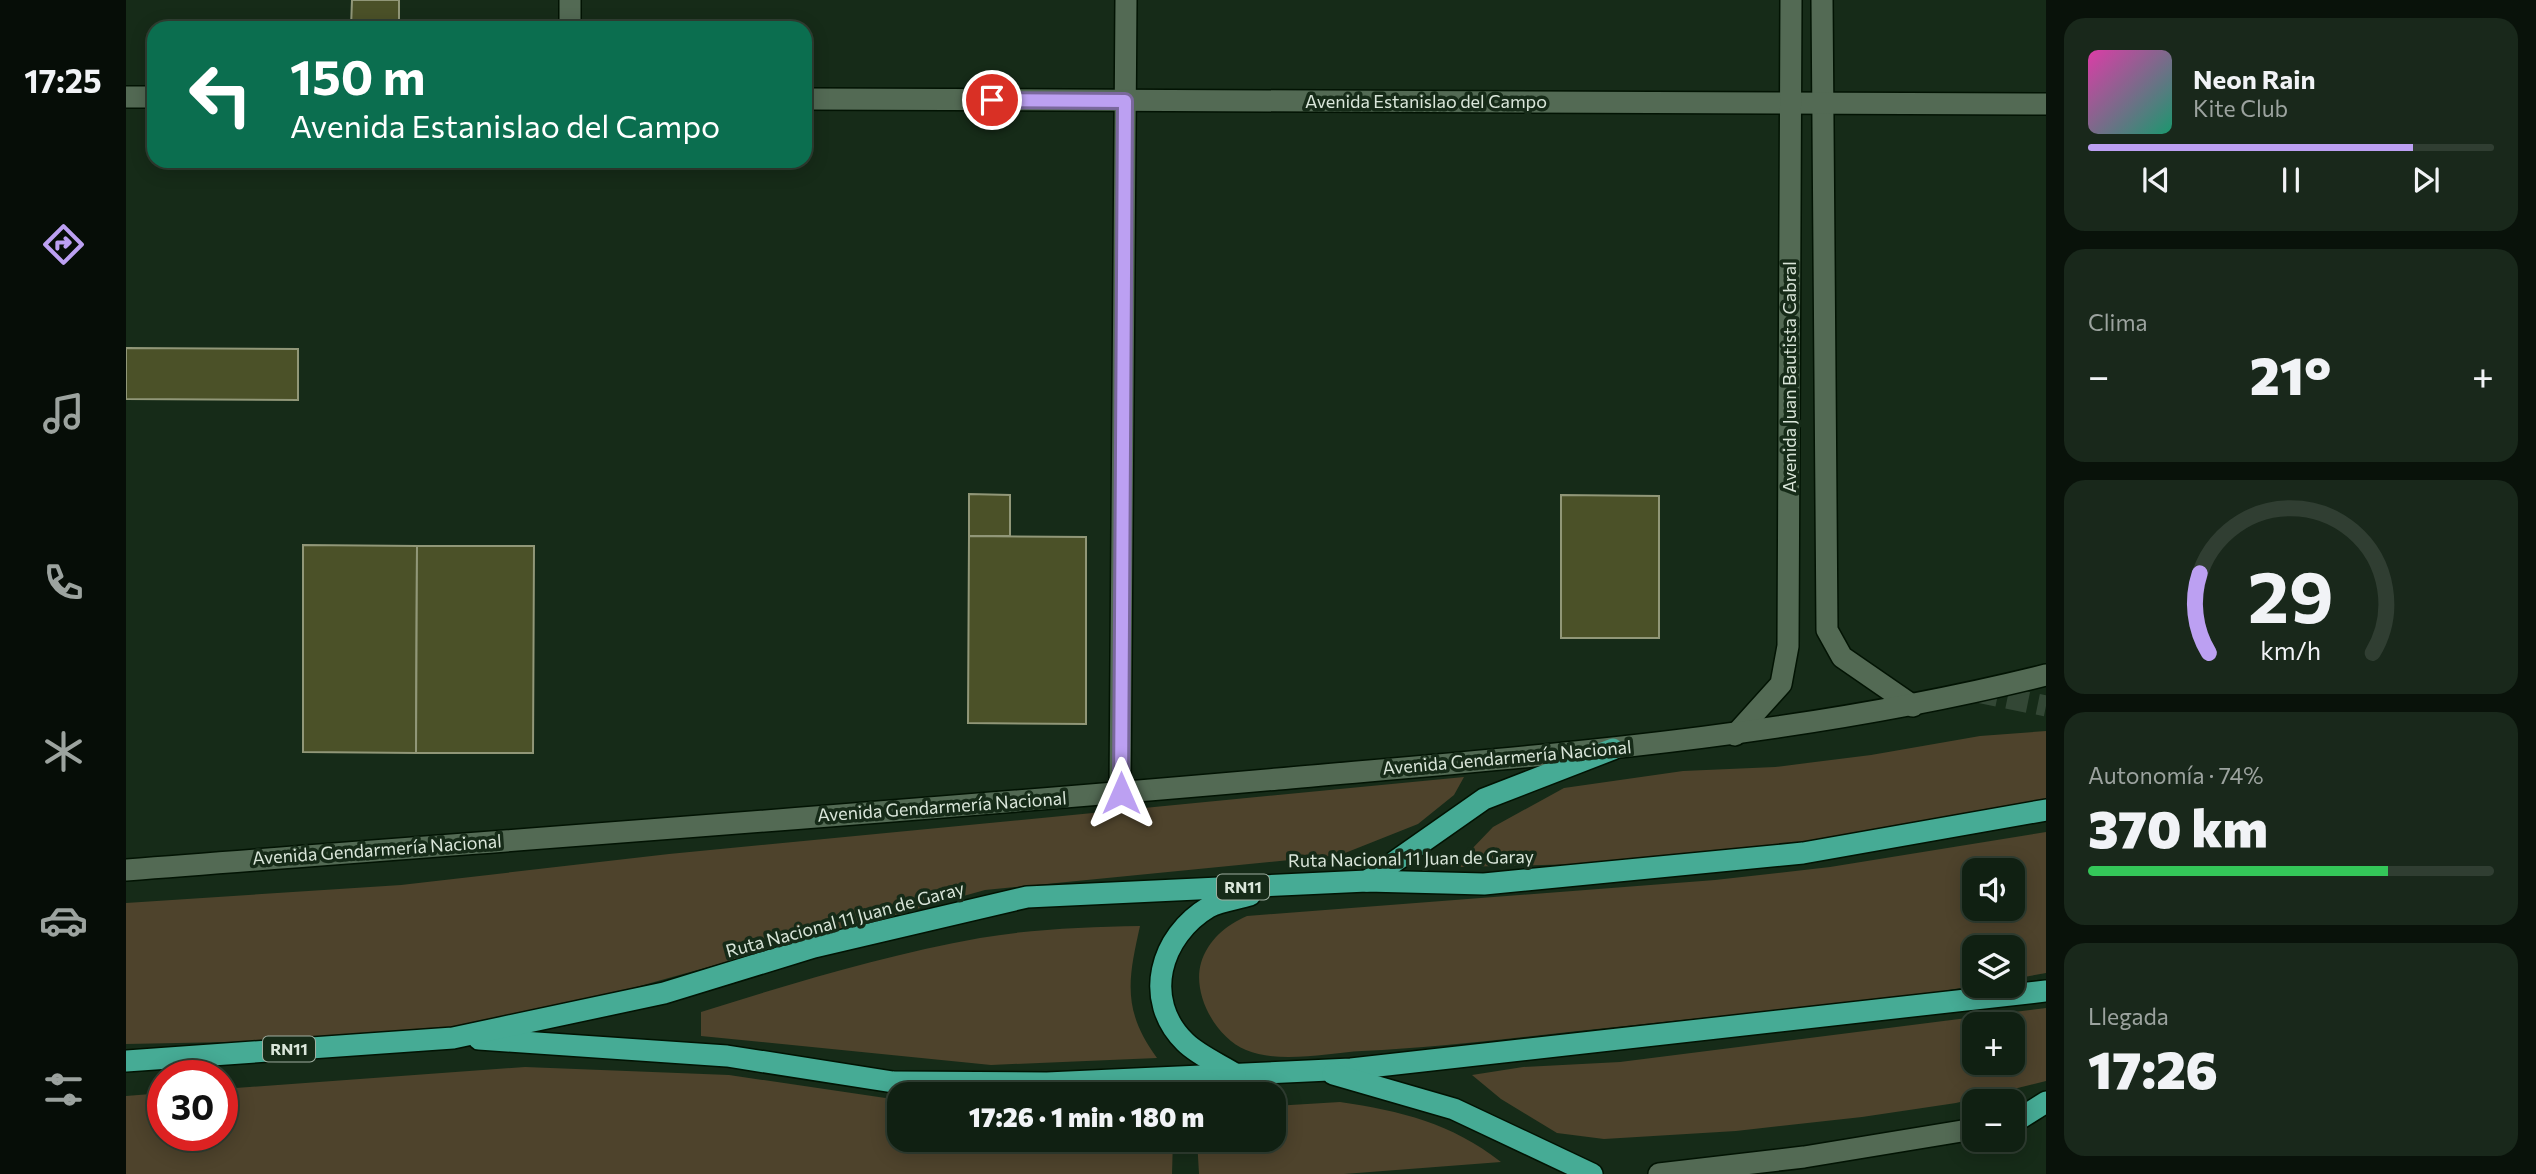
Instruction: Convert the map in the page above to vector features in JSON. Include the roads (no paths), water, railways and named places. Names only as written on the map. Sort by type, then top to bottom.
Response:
[{"type":"highway","points":[[1367,881],[1484,799],[1613,749]]},
{"type":"highway","name":"Ruta Nacional 11 Juan de Garay","points":[[453,1038],[664,993],[814,947],[1027,897],[1367,881],[1484,884],[1817,850],[2046,810]]},
{"type":"highway","points":[[1235,1074],[1186,1044],[1169,1023],[1159,994],[1166,952],[1182,927],[1210,906],[1286,885]]},
{"type":"highway","name":"Ruta Nacional 11 Juan de Garay","points":[[126,1061],[453,1038],[726,1056],[893,1082],[1047,1083],[1318,1070],[2046,991]]},
{"type":"highway","points":[[1318,1070],[1454,1109],[1592,1174]]},
{"type":"highway","points":[[2025,1115],[2046,1102]]},
{"type":"main road","points":[[570,0],[570,21]]},
{"type":"main road","points":[[1121,793],[1126,0]]},
{"type":"main road","name":"Avenida Juan Bautista Cabral","points":[[1735,735],[1781,684],[1788,646],[1791,0]]},
{"type":"main road","name":"Avenida Juan Bautista Cabral","points":[[1822,0],[1827,630],[1842,657],[1913,706]]},
{"type":"main road","points":[[126,97],[147,97]]},
{"type":"main road","name":"Avenida Estanislao del Campo","points":[[812,99],[2046,104]]},
{"type":"main road","name":"Avenida Gendarmería Nacional","points":[[126,870],[1121,793],[1613,749],[1735,735],[1913,706],[2046,675]]},
{"type":"main road","points":[[2025,1121],[2046,1117]]},
{"type":"main road","points":[[1659,1174],[1805,1165],[1962,1132]]},
{"type":"tunnel","points":[[1977,692],[2046,706]]}]
